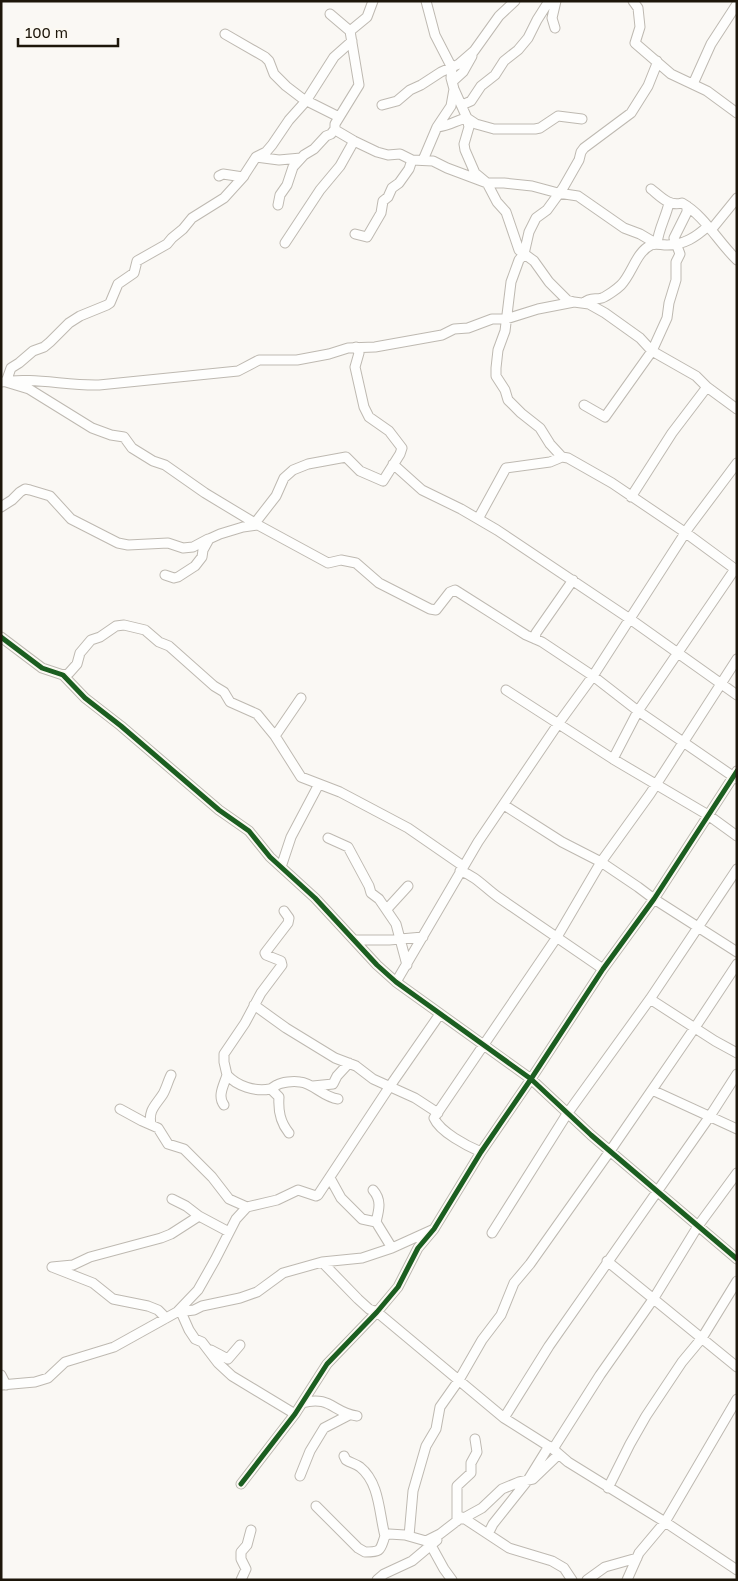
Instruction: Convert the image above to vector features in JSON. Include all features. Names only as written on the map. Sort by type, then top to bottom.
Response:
[{"type":"street","points":[[350,31],[367,17],[373,1]]},
{"type":"street","points":[[423,160],[437,127],[451,106],[453,86],[452,68],[435,35],[426,1]]},
{"type":"street","points":[[453,86],[499,16],[515,1]]},
{"type":"street","points":[[462,105],[471,101],[481,86],[495,75],[504,62],[518,50],[528,38],[549,1]]},
{"type":"street","points":[[555,28],[552,18],[556,1]]},
{"type":"street","points":[[633,1],[638,8],[640,27],[635,43],[658,64],[676,76],[716,96],[737,113]]},
{"type":"street","points":[[692,84],[711,44],[737,4]]},
{"type":"street","points":[[278,205],[280,195],[287,184],[293,167],[335,129],[335,124],[359,85],[350,31],[330,14]]},
{"type":"street","points":[[225,34],[265,57],[269,61],[274,74],[306,101],[339,118]]},
{"type":"street","points":[[4,382],[11,368],[19,364],[34,351],[44,347],[69,323],[80,316],[107,305],[118,284],[134,273],[136,261],[167,244],[192,218],[224,198],[244,176],[256,157],[266,152],[289,120],[306,101],[334,57],[352,41]]},
{"type":"street","points":[[382,105],[397,101],[410,90],[441,72],[452,68],[474,52]]},
{"type":"street","points":[[562,457],[550,444],[540,428],[520,413],[508,400],[505,390],[496,376],[497,357],[504,336],[511,282],[536,218],[547,210],[563,188],[584,148],[631,113],[648,86],[658,64]]},
{"type":"street","points":[[453,86],[469,127],[464,144],[465,150],[475,173],[487,183],[497,202],[506,212],[521,255],[534,261],[567,300],[584,303],[605,313],[631,331],[652,351],[696,376],[707,387],[737,409]]},
{"type":"street","points":[[437,127],[452,125],[460,119],[466,118],[480,125],[500,130],[535,129],[540,128],[558,116],[582,119]]},
{"type":"street","points":[[335,129],[377,152],[388,155],[400,154],[412,160],[433,161],[487,183],[504,182],[578,196],[624,228],[640,234],[657,244]]},
{"type":"street","points":[[285,243],[320,190],[340,166],[354,141]]},
{"type":"street","points":[[256,157],[279,160],[301,158]]},
{"type":"street","points":[[355,234],[368,237],[381,213],[383,201],[409,169],[412,160]]},
{"type":"street","points":[[219,176],[223,174],[244,176]]},
{"type":"street","points":[[651,189],[669,203],[682,203],[710,228],[737,260]]},
{"type":"street","points":[[584,303],[592,298],[602,298],[621,286],[640,255],[648,247],[657,244],[676,244],[696,237],[710,228],[737,198]]},
{"type":"street","points":[[657,244],[658,232],[669,203]]},
{"type":"street","points":[[584,405],[605,417],[652,351],[667,318],[669,303],[676,280],[676,264],[680,254],[674,238],[688,209]]},
{"type":"street","points":[[4,382],[49,382],[82,385],[188,377],[238,371],[259,360],[297,360],[356,348],[375,347],[442,335],[454,329],[468,328],[492,319],[506,320],[538,309],[574,302]]},
{"type":"street","points":[[1,507],[25,489],[30,490],[50,496],[71,519],[118,543],[128,545],[168,543],[183,548],[193,547],[237,528],[257,524],[276,496],[284,478],[293,470],[308,464],[346,457],[360,471],[383,481],[402,448],[389,431],[369,417],[364,407],[355,367],[359,353],[356,348]]},
{"type":"street","points":[[4,382],[29,389],[92,428],[111,436],[124,437],[132,448],[153,461],[165,465],[204,493],[328,563],[341,560],[356,563],[379,583],[430,610],[436,610],[450,592],[455,590],[542,642],[593,676],[638,711],[736,776],[708,815],[654,899],[603,969],[481,1152],[434,1229],[418,1248],[398,1286],[377,1312],[327,1364],[310,1397],[302,1403],[242,1484]]},
{"type":"street","points":[[630,497],[672,433],[707,387]]},
{"type":"street","points":[[478,519],[506,468],[550,462],[562,457],[572,459],[612,483],[736,568],[638,711],[613,759]]},
{"type":"street","points":[[396,982],[478,842],[593,676],[686,533],[737,463]]},
{"type":"street","points":[[393,464],[422,490],[478,519],[573,580],[737,695]]},
{"type":"street","points":[[165,575],[174,578],[178,577],[195,566],[202,557],[203,550],[209,539]]},
{"type":"street","points":[[535,639],[536,633],[573,580]]},
{"type":"street","points":[[63,675],[69,673],[77,664],[80,653],[91,640],[100,637],[116,626],[124,625],[146,630],[160,642],[169,646],[214,686],[224,692],[230,702],[257,714],[275,736],[300,776],[408,828],[473,876],[494,895],[603,969]]},
{"type":"street","points":[[1,637],[42,668],[63,675],[85,698],[121,726],[211,804],[249,831],[260,847],[315,898],[376,965],[396,982],[531,1079],[567,1114],[737,1259]]},
{"type":"street","points":[[481,1152],[467,1145],[437,1124],[434,1118],[557,937],[601,862],[656,783],[737,659]]},
{"type":"street","points":[[506,690],[613,759],[708,815],[737,836]]},
{"type":"street","points":[[275,736],[302,698]]},
{"type":"street","points":[[281,867],[291,837],[319,784]]},
{"type":"street","points":[[504,805],[562,842],[601,862],[654,899],[737,952]]},
{"type":"street","points":[[328,838],[348,847],[371,893],[379,899],[396,924],[407,965]]},
{"type":"street","points":[[492,1233],[567,1114],[650,999],[737,869]]},
{"type":"street","points":[[386,909],[408,886]]},
{"type":"street","points":[[284,911],[288,918],[288,923],[265,953],[281,961],[282,965],[254,1005],[245,1023],[224,1054],[224,1062],[228,1074],[238,1084],[246,1087],[270,1089],[279,1084],[298,1081],[313,1086],[329,1098],[338,1099]]},
{"type":"street","points":[[354,940],[423,937]]},
{"type":"street","points":[[409,1536],[413,1491],[426,1446],[436,1429],[440,1407],[459,1380],[482,1340],[501,1316],[514,1283],[530,1264],[610,1151],[737,964]]},
{"type":"street","points":[[650,999],[737,1053]]},
{"type":"street","points":[[254,1005],[335,1058],[356,1066],[373,1079],[415,1098],[438,1113]]},
{"type":"street","points":[[179,1312],[198,1290],[236,1219],[247,1207],[277,1200],[298,1190],[317,1196],[440,1014]]},
{"type":"street","points":[[313,1086],[333,1084],[337,1076],[349,1064]]},
{"type":"street","points":[[224,1105],[220,1095],[228,1074]]},
{"type":"street","points":[[504,1418],[549,1346],[710,1116],[737,1074]]},
{"type":"street","points":[[151,1124],[151,1110],[163,1094],[171,1075]]},
{"type":"street","points":[[270,1089],[279,1097],[278,1109],[289,1133]]},
{"type":"street","points":[[652,1090],[737,1129]]},
{"type":"street","points":[[120,1109],[158,1128],[168,1144],[184,1150],[192,1157],[212,1177],[229,1200],[247,1207]]},
{"type":"street","points":[[467,1145],[479,1144],[494,1133]]},
{"type":"street","points":[[382,1578],[412,1561],[430,1542],[460,1519],[482,1508],[502,1489],[533,1479],[542,1471],[552,1448],[654,1298],[698,1226],[737,1173]]},
{"type":"street","points":[[330,1178],[341,1198],[362,1219],[376,1222]]},
{"type":"street","points":[[373,1190],[378,1196],[379,1201],[376,1222],[392,1248]]},
{"type":"street","points":[[172,1199],[229,1232]]},
{"type":"street","points":[[166,1318],[158,1310],[113,1298],[93,1283],[52,1267],[73,1265],[90,1257],[162,1238],[199,1216]]},
{"type":"street","points":[[1,1374],[3,1385],[35,1382],[48,1378],[65,1362],[114,1347],[179,1312],[194,1310],[202,1306],[257,1292],[283,1273],[322,1262],[362,1258],[392,1248],[434,1229]]},
{"type":"street","points":[[608,1261],[737,1367]]},
{"type":"street","points":[[322,1262],[365,1306],[377,1312],[504,1418],[552,1448],[568,1462],[665,1522],[737,1570]]},
{"type":"street","points":[[608,1488],[646,1416],[682,1362],[702,1338],[737,1281]]},
{"type":"street","points":[[179,1312],[192,1335],[197,1341],[202,1342],[218,1363],[232,1376],[295,1414]]},
{"type":"street","points":[[208,1349],[228,1359],[240,1345]]},
{"type":"street","points":[[300,1476],[310,1451],[324,1428],[353,1416],[323,1401],[310,1397]]},
{"type":"street","points":[[627,1580],[644,1546],[665,1522],[737,1399]]},
{"type":"street","points":[[460,1519],[457,1486],[471,1473],[471,1463],[477,1452],[475,1439]]},
{"type":"street","points":[[316,1506],[364,1552],[380,1549],[383,1545],[385,1536],[379,1498],[369,1478],[359,1466],[346,1460],[344,1456]]},
{"type":"street","points":[[488,1534],[493,1524],[528,1480]]},
{"type":"street","points":[[460,1519],[476,1526],[508,1548],[552,1561],[564,1568],[572,1580]]},
{"type":"street","points":[[476,1526],[493,1524]]},
{"type":"street","points":[[241,1580],[246,1569],[241,1559],[241,1552],[247,1544],[251,1530]]},
{"type":"street","points":[[385,1536],[389,1534],[409,1536],[430,1542]]},
{"type":"street","points":[[430,1542],[452,1580]]},
{"type":"street","points":[[587,1580],[605,1567],[637,1558]]},
{"type":"cycle path","points":[[1,637],[42,668],[63,675],[85,698],[121,726],[219,810],[249,831],[270,857],[315,898],[377,965],[396,982],[531,1079],[591,1135],[737,1259]]},
{"type":"cycle path","points":[[241,1484],[295,1414],[327,1364],[377,1312],[398,1287],[418,1248],[434,1229],[481,1152],[603,969],[654,899],[737,771]]}]
